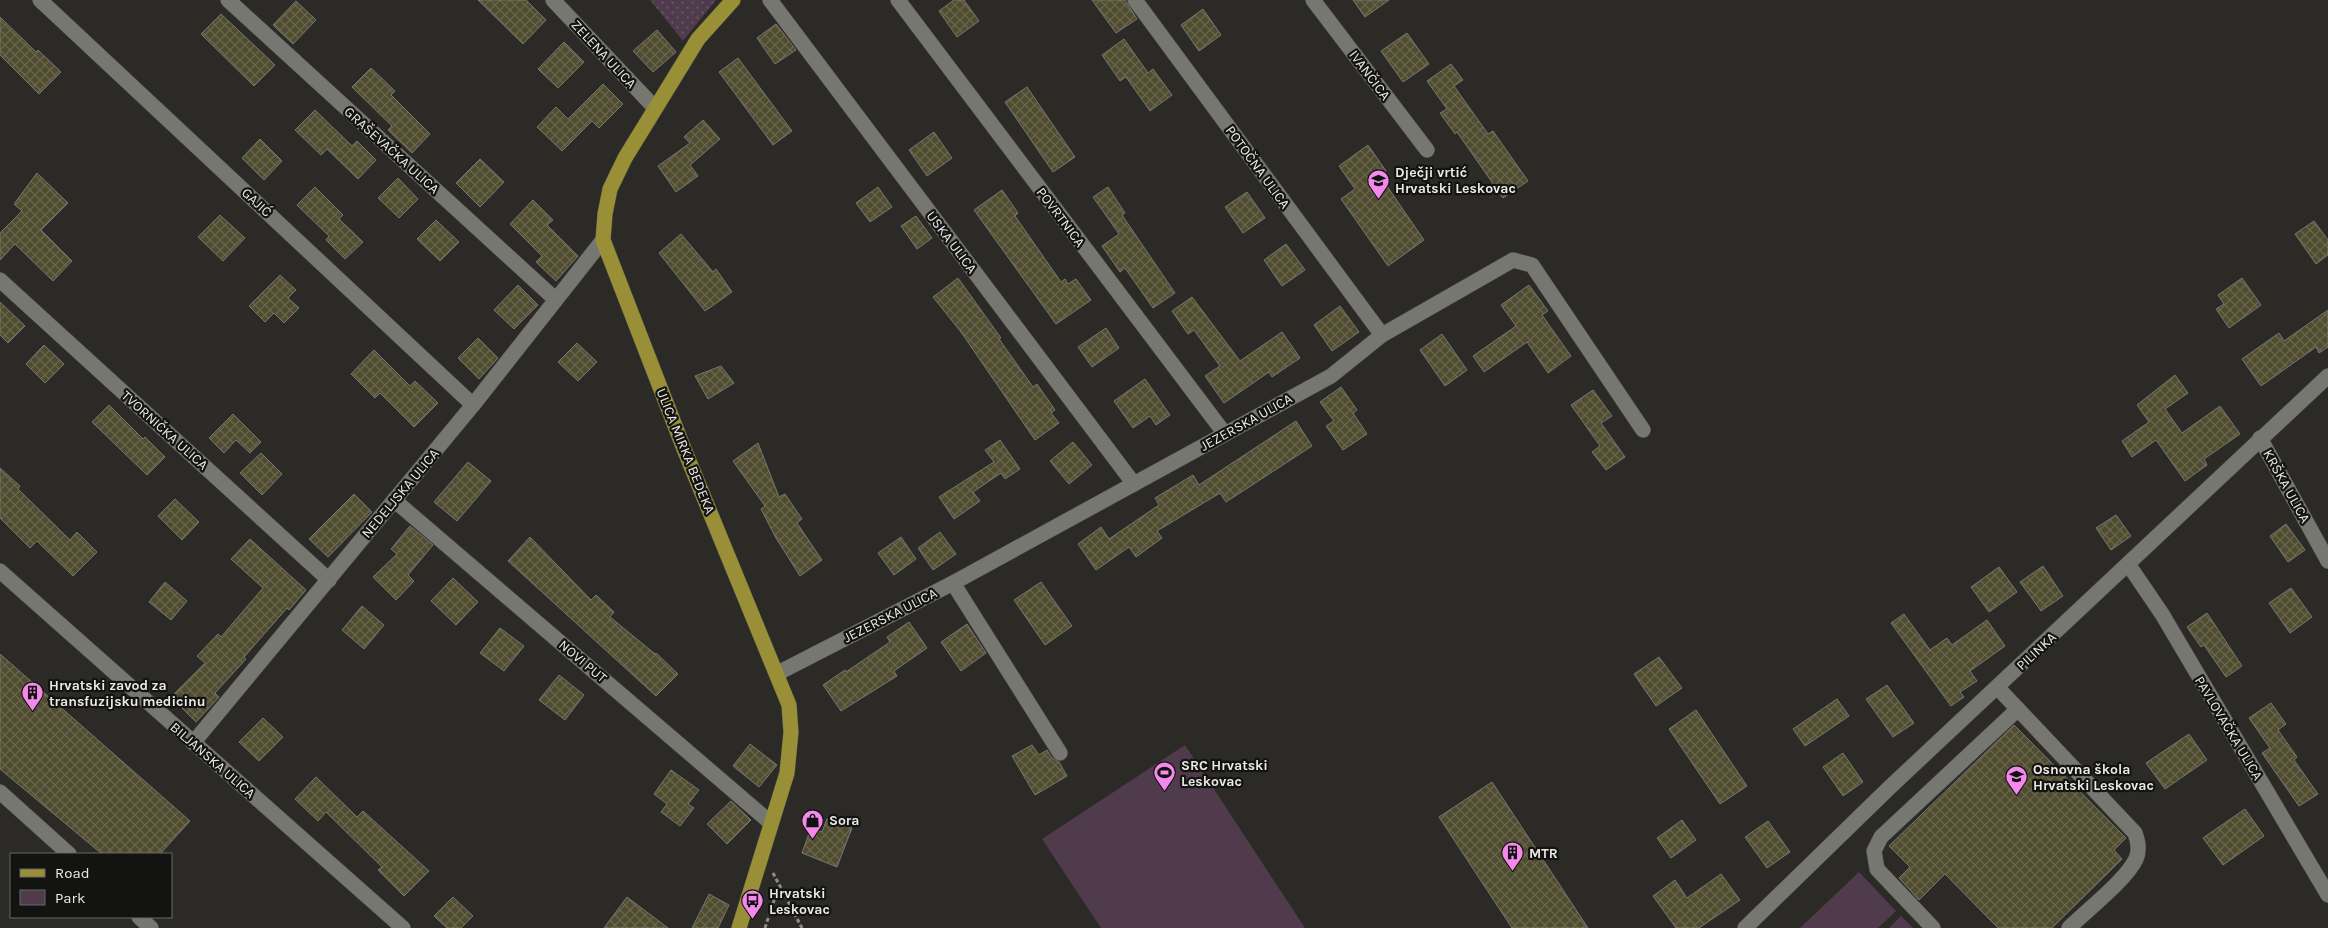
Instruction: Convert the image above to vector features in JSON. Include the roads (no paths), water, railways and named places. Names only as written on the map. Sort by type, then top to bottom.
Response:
[{"type":"main road","name":"ULICA MIRKA BEDEKA","points":[[733,0],[698,39],[625,158],[610,189],[605,214],[603,240],[684,449],[778,673],[789,705],[791,732],[787,773],[739,928]]},
{"type":"street","name":"GAJIĆ","points":[[40,0],[473,405]]},
{"type":"street","name":"GRAŠEVAČKA ULICA","points":[[228,0],[555,299]]},
{"type":"street","name":"ZELENA ULICA","points":[[554,0],[655,108]]},
{"type":"street","name":"USKA ULICA","points":[[770,0],[1134,484]]},
{"type":"street","name":"POVRTNICA","points":[[898,0],[1225,434]]},
{"type":"street","name":"POTOČNA ULICA","points":[[1135,0],[1382,334]]},
{"type":"street","name":"IVANČICA","points":[[1313,0],[1427,150]]},
{"type":"street","name":"NEDELJSKA ULICA","points":[[193,743],[473,405],[603,240]]},
{"type":"street","name":"JEZERSKA ULICA","points":[[778,673],[952,583],[1331,376],[1382,334],[1513,260],[1532,265],[1643,430]]},
{"type":"street","name":"TVORNIČKA ULICA","points":[[0,280],[329,580]]},
{"type":"street","name":"PILINKA","points":[[1745,928],[1997,687],[2328,376]]},
{"type":"street","name":"KRŠKA ULICA","points":[[2260,438],[2328,561]]},
{"type":"street","name":"NOVI PUT","points":[[394,500],[771,823]]},
{"type":"street","name":"PAVLOVAČKA ULICA","points":[[2128,564],[2162,614],[2328,895]]},
{"type":"street","name":"BILJANSKA ULICA","points":[[0,571],[403,928]]},
{"type":"street","points":[[952,583],[1060,753]]},
{"type":"street","points":[[1997,687],[2134,833],[2139,845],[2136,858],[2124,876],[2069,928]]},
{"type":"street","points":[[1933,928],[1877,869],[1874,851],[1881,837],[2018,709]]},
{"type":"street","points":[[0,792],[68,853]]},
{"type":"street","points":[[140,918],[151,928]]},
{"type":"place","name":"Dječji vrtić Hrvatski Leskovac","points":[[1379,199]]},
{"type":"place","name":"Hrvatski zavod za transfuzijsku medicinu","points":[[33,712]]},
{"type":"place","name":"SRC Hrvatski Leskovac","points":[[1165,792]]},
{"type":"place","name":"Osnovna škola Hrvatski Leskovac","points":[[2017,796]]},
{"type":"place","name":"Sora","points":[[813,839]]},
{"type":"place","name":"MTR","points":[[1513,872]]},
{"type":"place","name":"Hrvatski Leskovac","points":[[753,920]]}]
